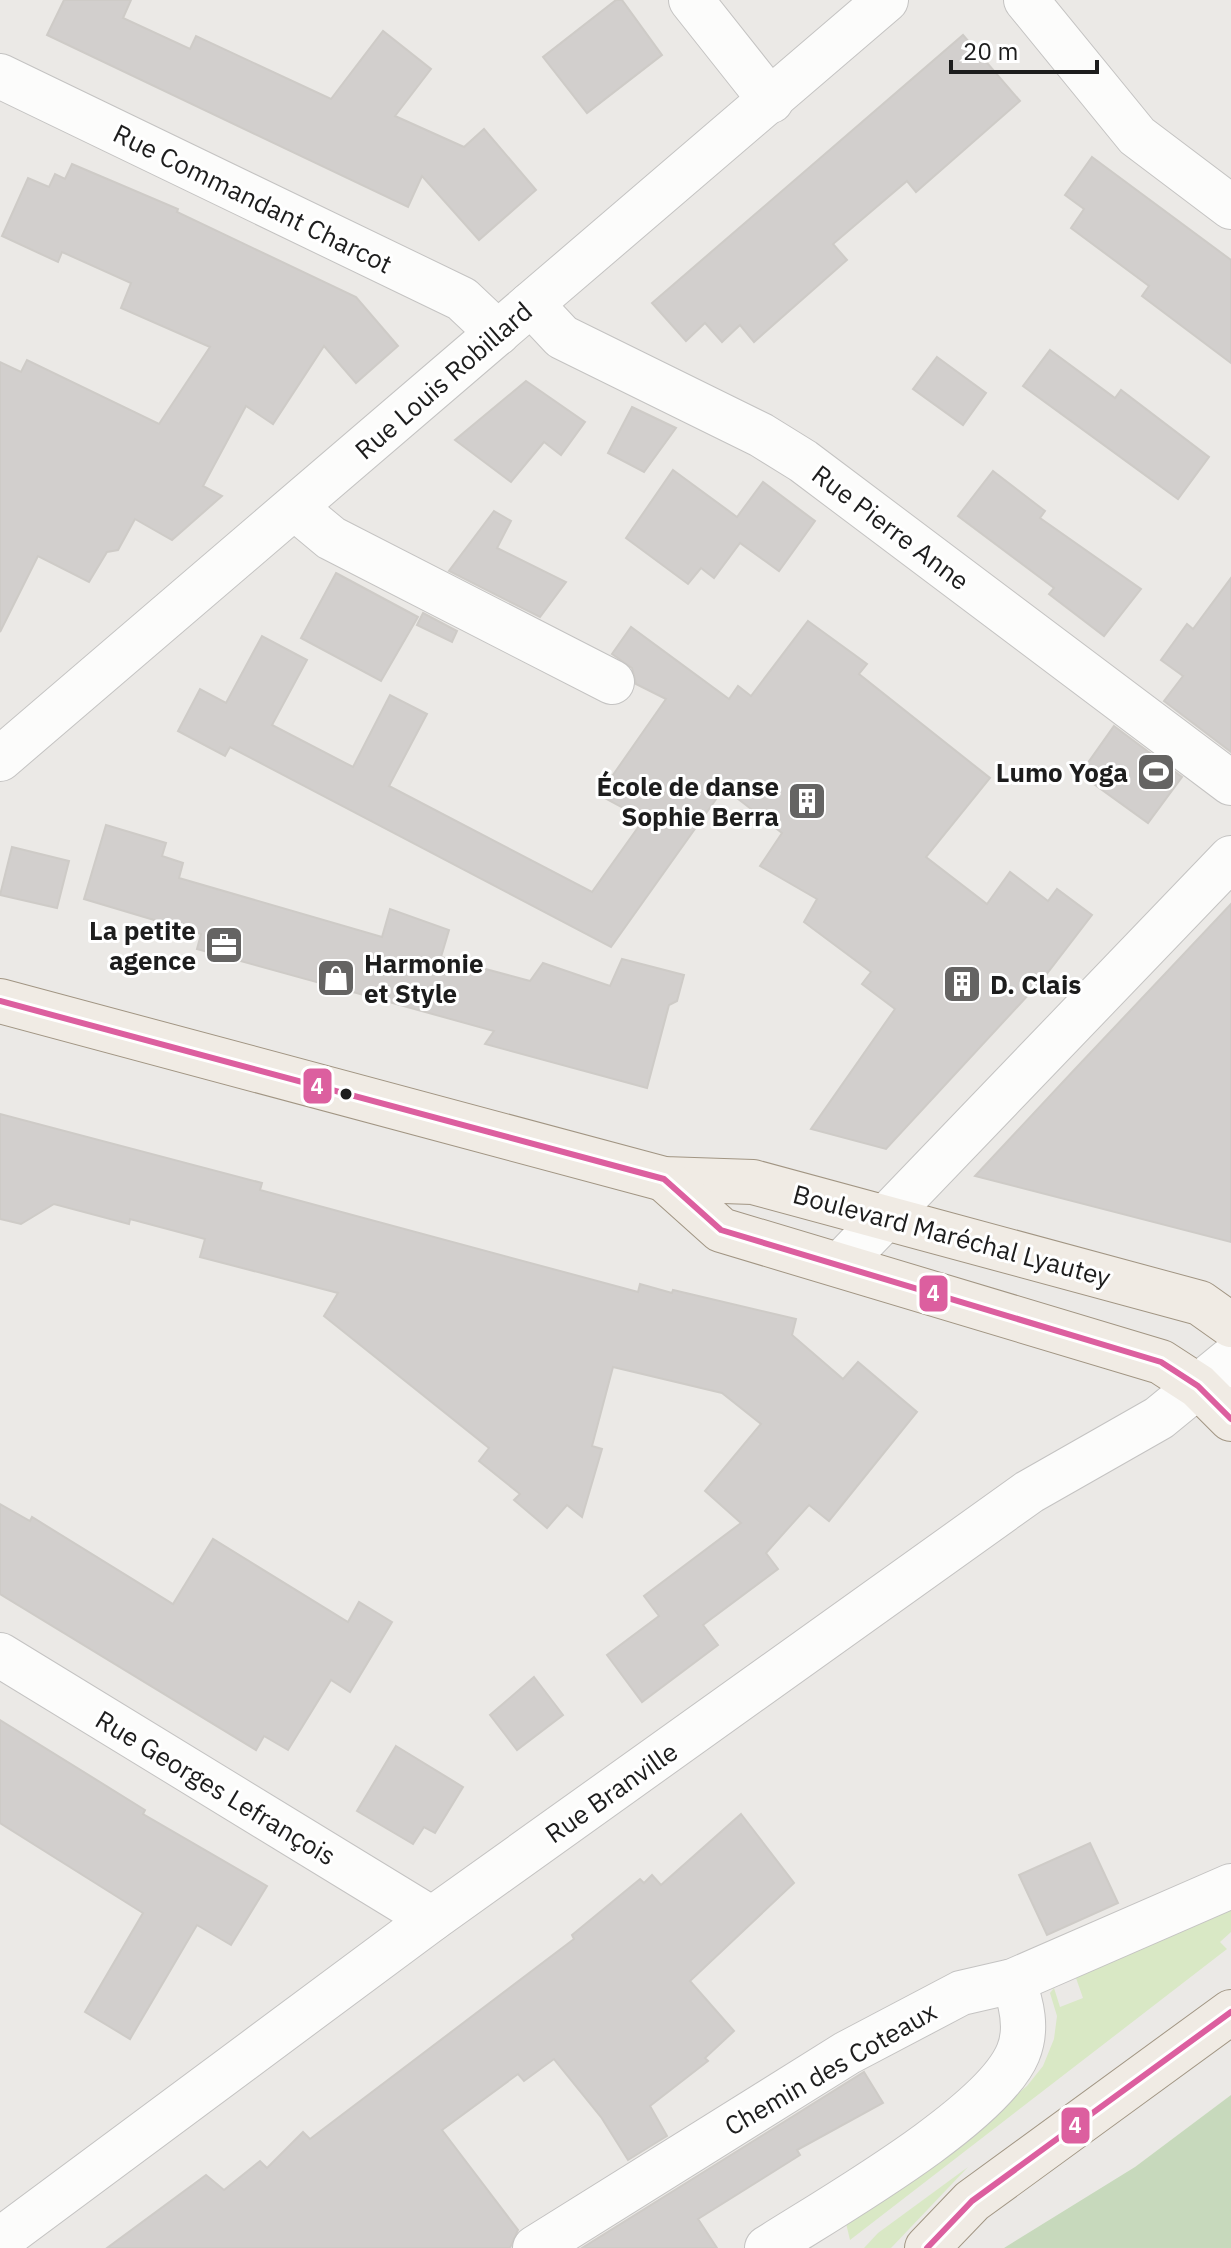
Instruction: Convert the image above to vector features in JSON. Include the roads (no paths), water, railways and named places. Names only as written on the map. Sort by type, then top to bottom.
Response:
[{"type":"main road","name":"Boulevard Maréchal Lyautey","points":[[0,1001],[664,1179],[753,1182],[1200,1303],[1231,1325]]},
{"type":"main road","name":"Boulevard Maréchal Lyautey","points":[[664,1179],[721,1230],[1161,1362],[1198,1386],[1231,1419]]},
{"type":"main road","points":[[927,2248],[972,2201],[1231,2012]]},
{"type":"street","points":[[691,0],[771,101]]},
{"type":"street","name":"Rue Louis Robillard","points":[[0,759],[886,0]]},
{"type":"street","points":[[1026,0],[1137,136],[1231,207]]},
{"type":"street","name":"Rue Commandant Charcot","points":[[0,76],[462,299],[498,333]]},
{"type":"street","name":"Rue Pierre Anne","points":[[531,304],[562,337],[761,435],[803,461],[1231,783]]},
{"type":"street","points":[[295,508],[331,538],[612,682]]},
{"type":"street","points":[[840,1265],[1231,858]]},
{"type":"street","name":"Rue Branville","points":[[0,2240],[432,1919],[1029,1492],[1159,1418],[1231,1359]]},
{"type":"street","name":"Rue Georges Lefrançois","points":[[0,1655],[432,1919]]},
{"type":"street","name":"Chemin des Coteaux","points":[[535,2248],[847,2053],[961,1993],[1013,1981],[1231,1886]]},
{"type":"street","points":[[767,2248],[960,2119],[1000,2083],[1018,2054],[1023,2036],[1021,2008],[1013,1981]]},
{"type":"place","name":"Lumo Yoga","points":[[1156,772]]},
{"type":"place","name":"École de danse Sophie Berra","points":[[807,801]]},
{"type":"place","name":"La petite agence","points":[[224,945]]},
{"type":"place","name":"Harmonie et Style","points":[[336,978]]},
{"type":"place","name":"D. Clais","points":[[962,984]]}]
